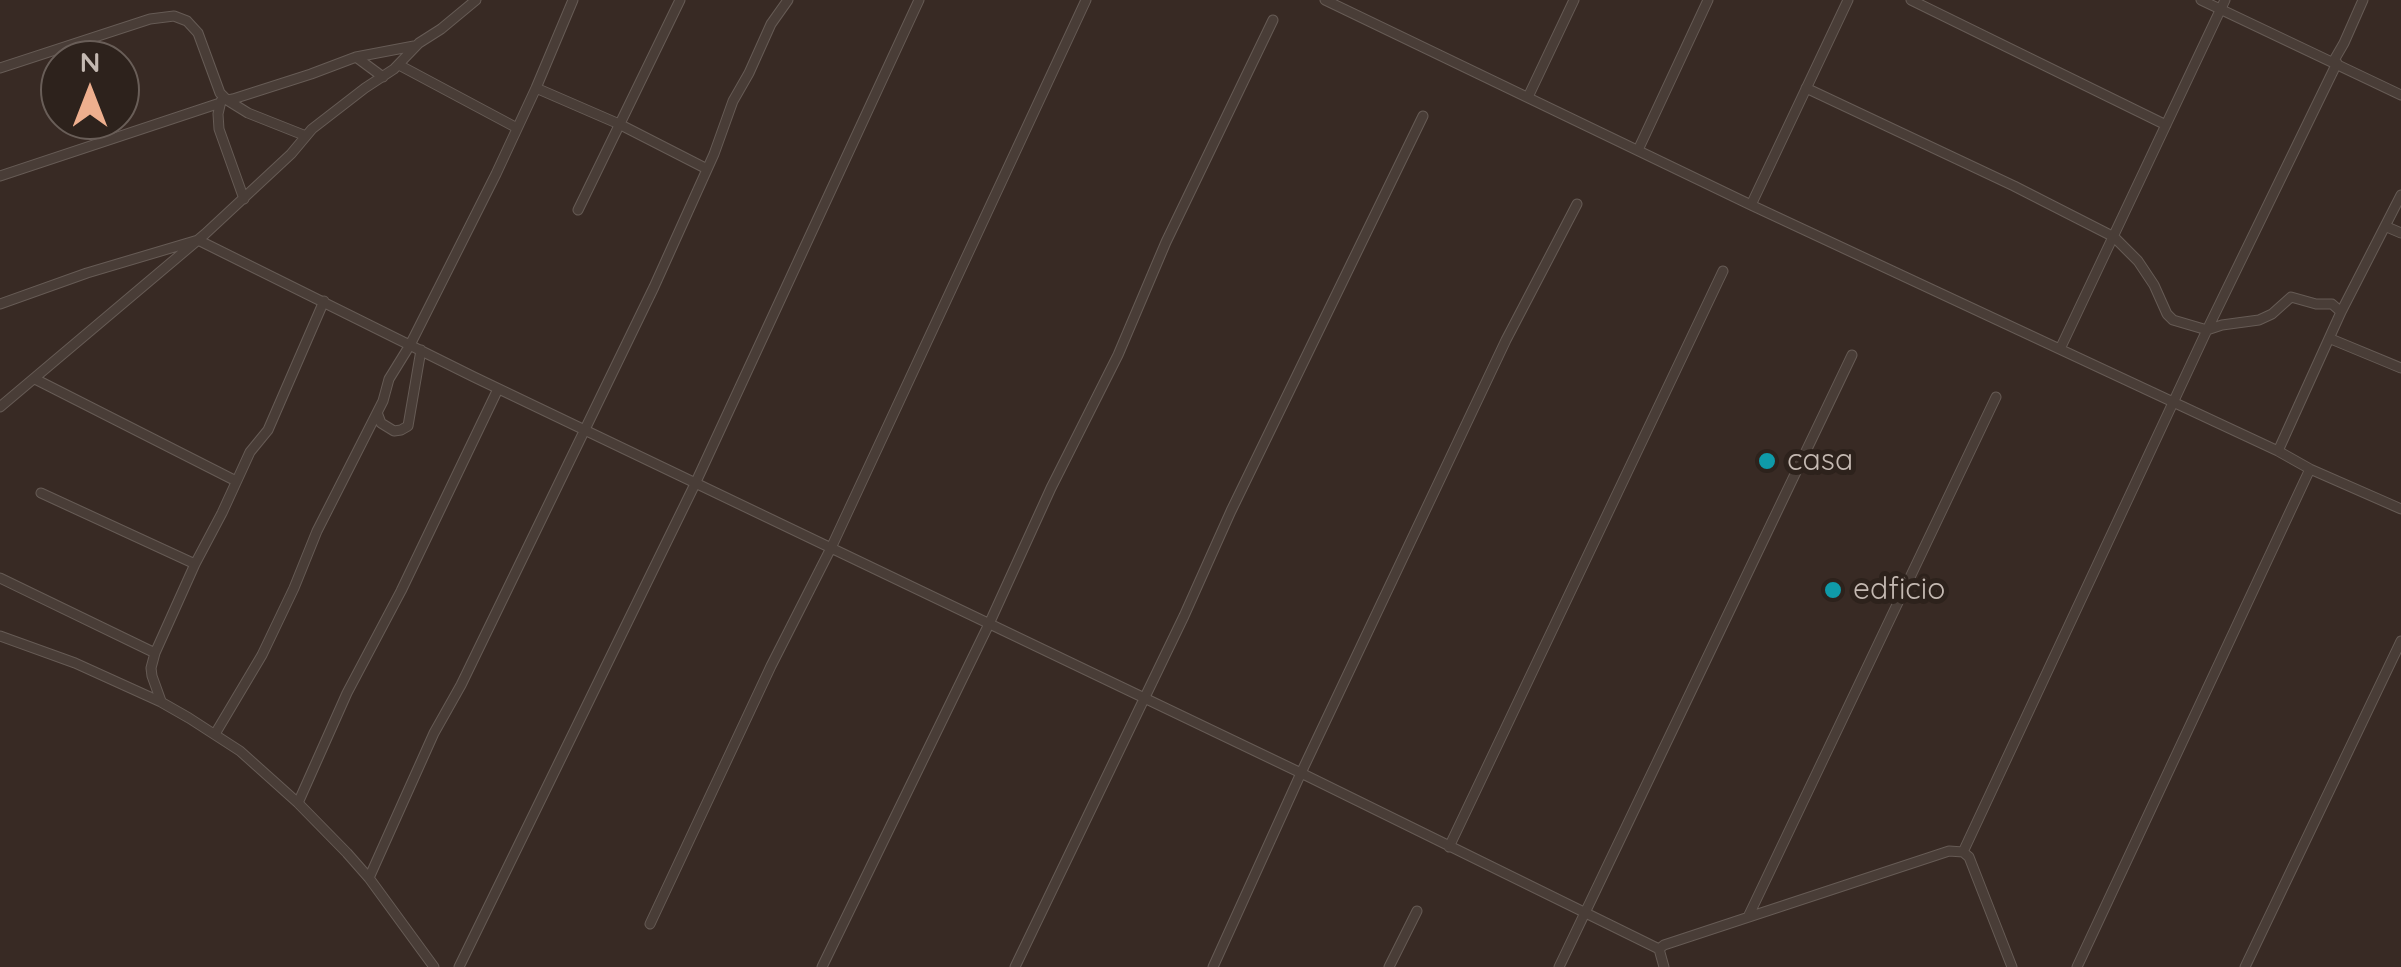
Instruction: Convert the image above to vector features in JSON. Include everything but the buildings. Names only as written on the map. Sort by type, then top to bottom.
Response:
[{"type":"street","points":[[0,408],[198,240],[292,154],[306,136],[476,0]]},
{"type":"street","points":[[216,734],[262,655],[317,531],[378,413],[389,378],[496,174],[573,0]]},
{"type":"street","points":[[578,210],[680,0]]},
{"type":"street","points":[[369,878],[434,733],[461,685],[654,286],[733,101],[771,24],[788,0]]},
{"type":"street","points":[[459,967],[695,484],[919,0]]},
{"type":"street","points":[[650,924],[1086,0]]},
{"type":"street","points":[[1528,97],[1574,0]]},
{"type":"street","points":[[1638,150],[1708,0]]},
{"type":"street","points":[[1751,205],[1848,0]]},
{"type":"street","points":[[1911,0],[2166,125]]},
{"type":"street","points":[[2202,0],[2222,5],[2401,95]]},
{"type":"street","points":[[1962,852],[2363,0]]},
{"type":"street","points":[[1330,1],[1751,205],[2401,509]]},
{"type":"street","points":[[2060,350],[2222,5]]},
{"type":"street","points":[[0,68],[150,19],[174,16],[187,21],[198,33],[223,100],[218,114],[220,129],[244,199]]},
{"type":"street","points":[[822,967],[989,624],[1050,488],[1118,355],[1199,170],[1273,20]]},
{"type":"street","points":[[0,176],[223,100],[240,99],[356,56],[417,45]]},
{"type":"street","points":[[356,56],[383,77]]},
{"type":"street","points":[[399,65],[516,128]]},
{"type":"street","points":[[536,88],[707,169]]},
{"type":"street","points":[[1806,88],[2114,237],[2138,261],[2173,320],[2207,330],[2265,318],[2290,297],[2332,304],[2341,312]]},
{"type":"street","points":[[223,100],[306,136]]},
{"type":"street","points":[[1015,967],[1184,616],[1230,511],[1423,116]]},
{"type":"street","points":[[2278,451],[2341,312],[2401,195]]},
{"type":"street","points":[[1213,967],[1300,773],[1506,340],[1577,204]]},
{"type":"street","points":[[2386,227],[2401,234]]},
{"type":"street","points":[[0,304],[198,240],[498,389],[1586,912],[1658,949],[1664,967]]},
{"type":"street","points":[[1449,847],[1723,271]]},
{"type":"street","points":[[161,702],[151,668],[156,653],[253,446],[268,430],[324,301]]},
{"type":"street","points":[[2331,338],[2401,368]]},
{"type":"street","points":[[378,413],[381,423],[394,431],[408,426],[421,350]]},
{"type":"street","points":[[1560,967],[1852,355]]},
{"type":"street","points":[[34,379],[236,481]]},
{"type":"street","points":[[298,802],[498,389]]},
{"type":"street","points":[[1748,917],[1996,397]]},
{"type":"street","points":[[2077,967],[2310,469]]},
{"type":"street","points":[[41,493],[195,564]]},
{"type":"street","points":[[0,578],[156,653]]},
{"type":"street","points":[[0,636],[75,663],[161,702],[240,751],[298,802],[369,878],[434,967]]},
{"type":"street","points":[[2245,967],[2401,640]]},
{"type":"street","points":[[1658,949],[1949,851],[1968,857],[2012,967]]},
{"type":"street","points":[[1389,967],[1417,911]]},
{"type":"place","name":"casa","points":[[1767,461]]},
{"type":"place","name":"edficio","points":[[1833,590]]}]
